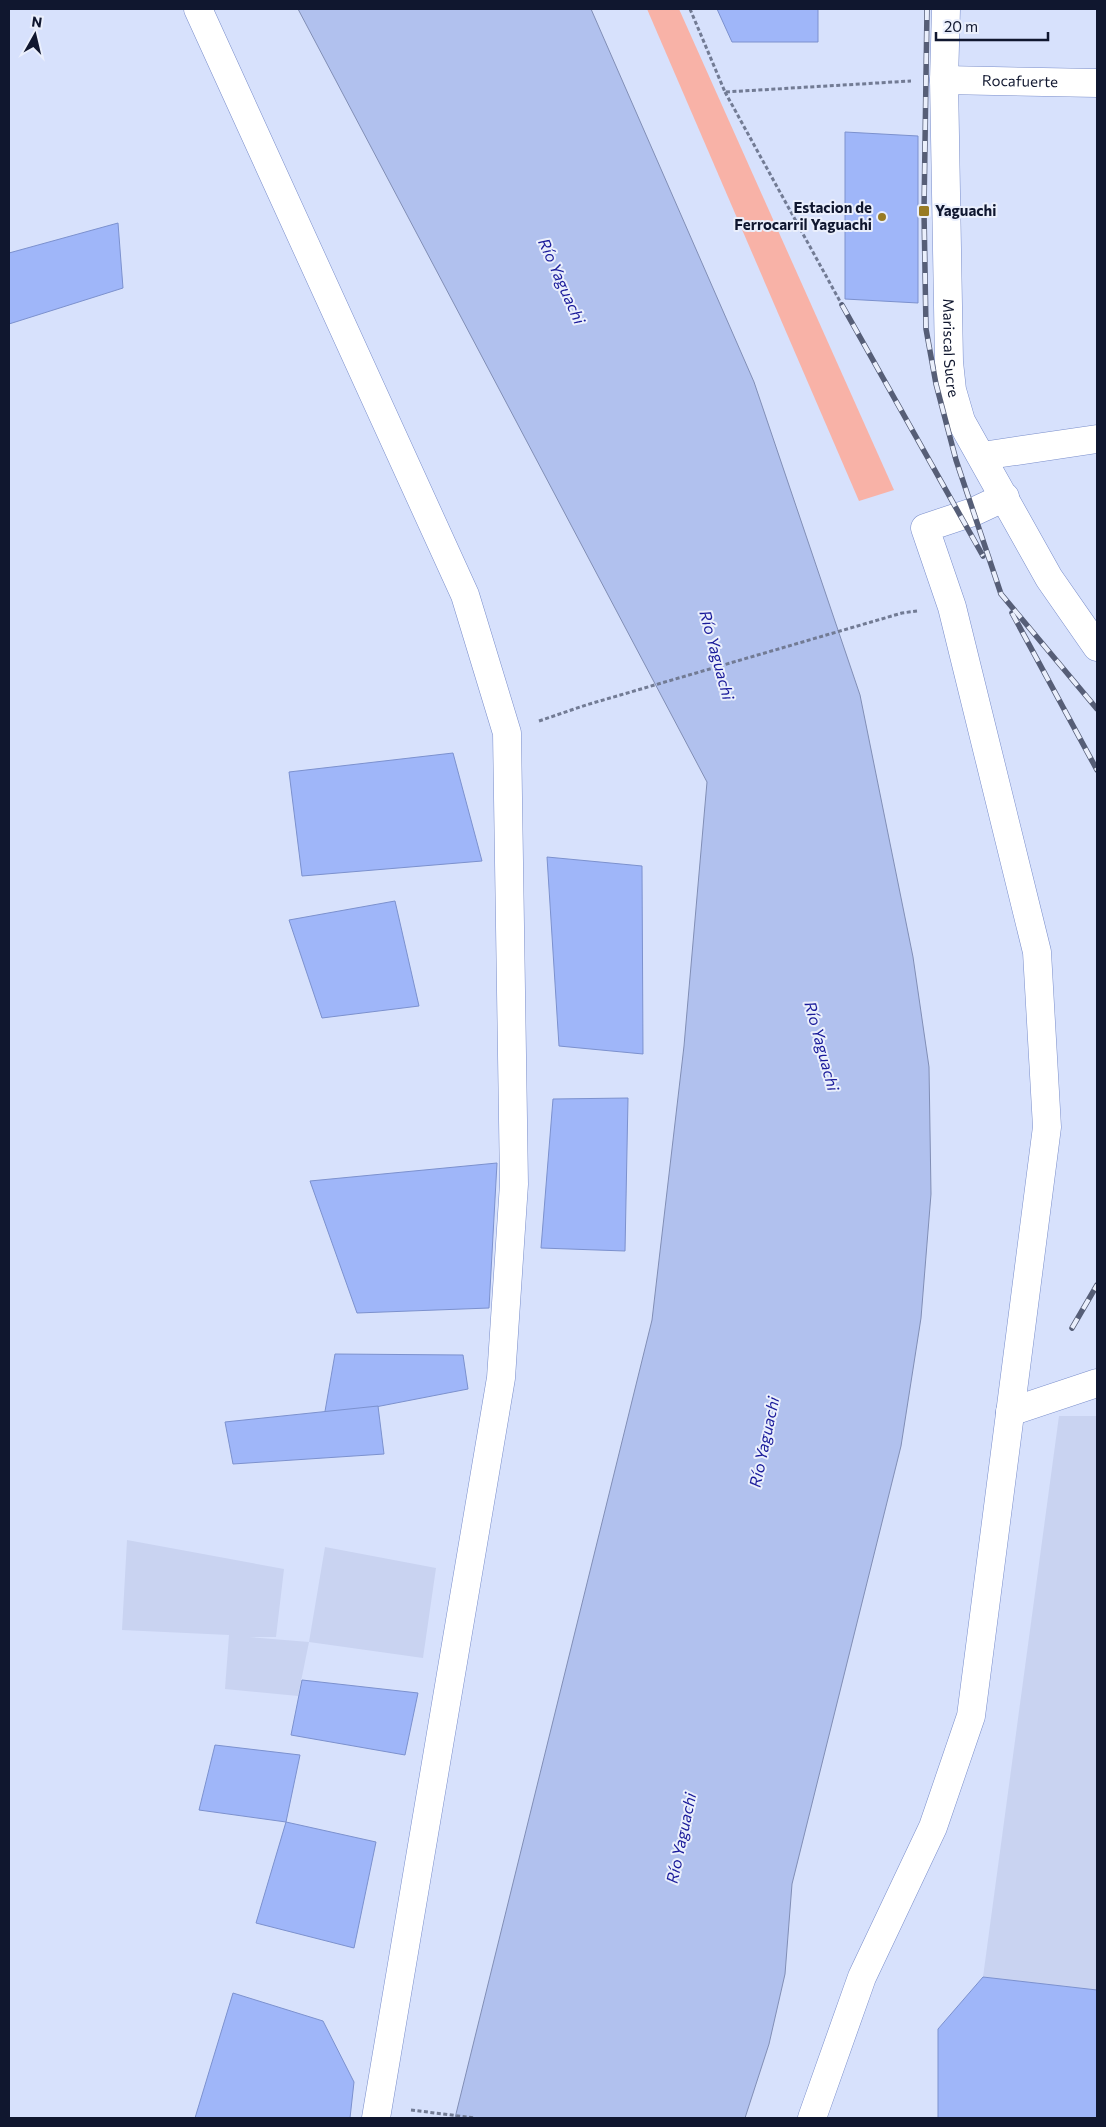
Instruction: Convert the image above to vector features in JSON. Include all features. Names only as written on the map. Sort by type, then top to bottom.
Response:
[{"type":"street","points":[[198,9],[465,596],[507,733],[514,1184],[501,1378],[376,2118]]},
{"type":"street","name":"Mariscal Sucre","points":[[946,9],[944,80],[949,362],[952,390],[962,421],[1049,578],[1097,647]]},
{"type":"street","name":"Rocafuerte","points":[[944,80],[1097,84]]},
{"type":"street","points":[[982,456],[1097,439]]},
{"type":"street","points":[[812,2118],[862,1977],[933,1827],[971,1716],[1047,1127],[1036,952],[952,607],[925,528],[973,512],[1005,497]]},
{"type":"street","points":[[1010,1412],[1097,1383]]},
{"type":"path","points":[[690,9],[726,92],[842,305]]},
{"type":"path","points":[[726,92],[944,80]]},
{"type":"path","points":[[507,733],[586,705],[902,613]]},
{"type":"path","points":[[436,2113],[475,2118]]},
{"type":"shaded area","points":[[647,9],[679,9],[894,490],[859,501]]},
{"type":"shaded area","points":[[1059,1416],[1097,1416],[1097,1990],[983,1977]]},
{"type":"shaded area","points":[[127,1540],[284,1569],[276,1637],[249,1637],[309,1642],[298,1696],[225,1689],[229,1635],[122,1630]]},
{"type":"shaded area","points":[[325,1547],[436,1568],[423,1658],[309,1642]]},
{"type":"water","name":"Río Yaguachi","points":[[298,9],[591,9],[754,382],[860,695],[913,957],[929,1067],[931,1194],[921,1318],[901,1446],[792,1884],[785,1974],[769,2044],[745,2118],[455,2118],[652,1320],[684,1046],[707,782]]},
{"type":"building","points":[[717,9],[818,9],[818,42],[732,42]]},
{"type":"building","name":"Estacion de Ferrocarril Yaguachi","points":[[845,132],[918,136],[918,303],[845,299]]},
{"type":"building","points":[[118,223],[123,288],[9,324],[9,253]]},
{"type":"building","points":[[453,753],[482,861],[302,876],[289,772]]},
{"type":"building","points":[[547,857],[642,866],[643,1054],[559,1046]]},
{"type":"building","points":[[395,901],[419,1006],[322,1018],[289,920]]},
{"type":"building","points":[[628,1098],[625,1251],[541,1248],[553,1099]]},
{"type":"building","points":[[497,1163],[489,1308],[357,1313],[310,1181]]},
{"type":"building","points":[[335,1354],[463,1355],[468,1389],[324,1417]]},
{"type":"building","points":[[378,1406],[384,1454],[233,1464],[225,1422]]},
{"type":"building","points":[[302,1680],[418,1693],[405,1755],[291,1735]]},
{"type":"building","points":[[215,1745],[300,1755],[286,1822],[199,1810]]},
{"type":"building","points":[[286,1822],[376,1842],[354,1948],[256,1923]]},
{"type":"building","points":[[983,1977],[1097,1990],[1097,2118],[938,2118],[938,2029]]},
{"type":"building","points":[[233,1993],[323,2021],[354,2082],[350,2118],[195,2118]]},
{"type":"railway","points":[[927,9],[924,211],[926,329],[936,384],[956,460],[1001,594],[1097,709]]},
{"type":"railway","points":[[842,305],[983,556]]},
{"type":"railway","points":[[1012,613],[1097,770]]},
{"type":"railway","points":[[1072,1328],[1097,1285]]},
{"type":"place","name":"Yaguachi","points":[[924,211]]},
{"type":"place","name":"Estacion de Ferrocarril Yaguachi","points":[[882,217]]}]
